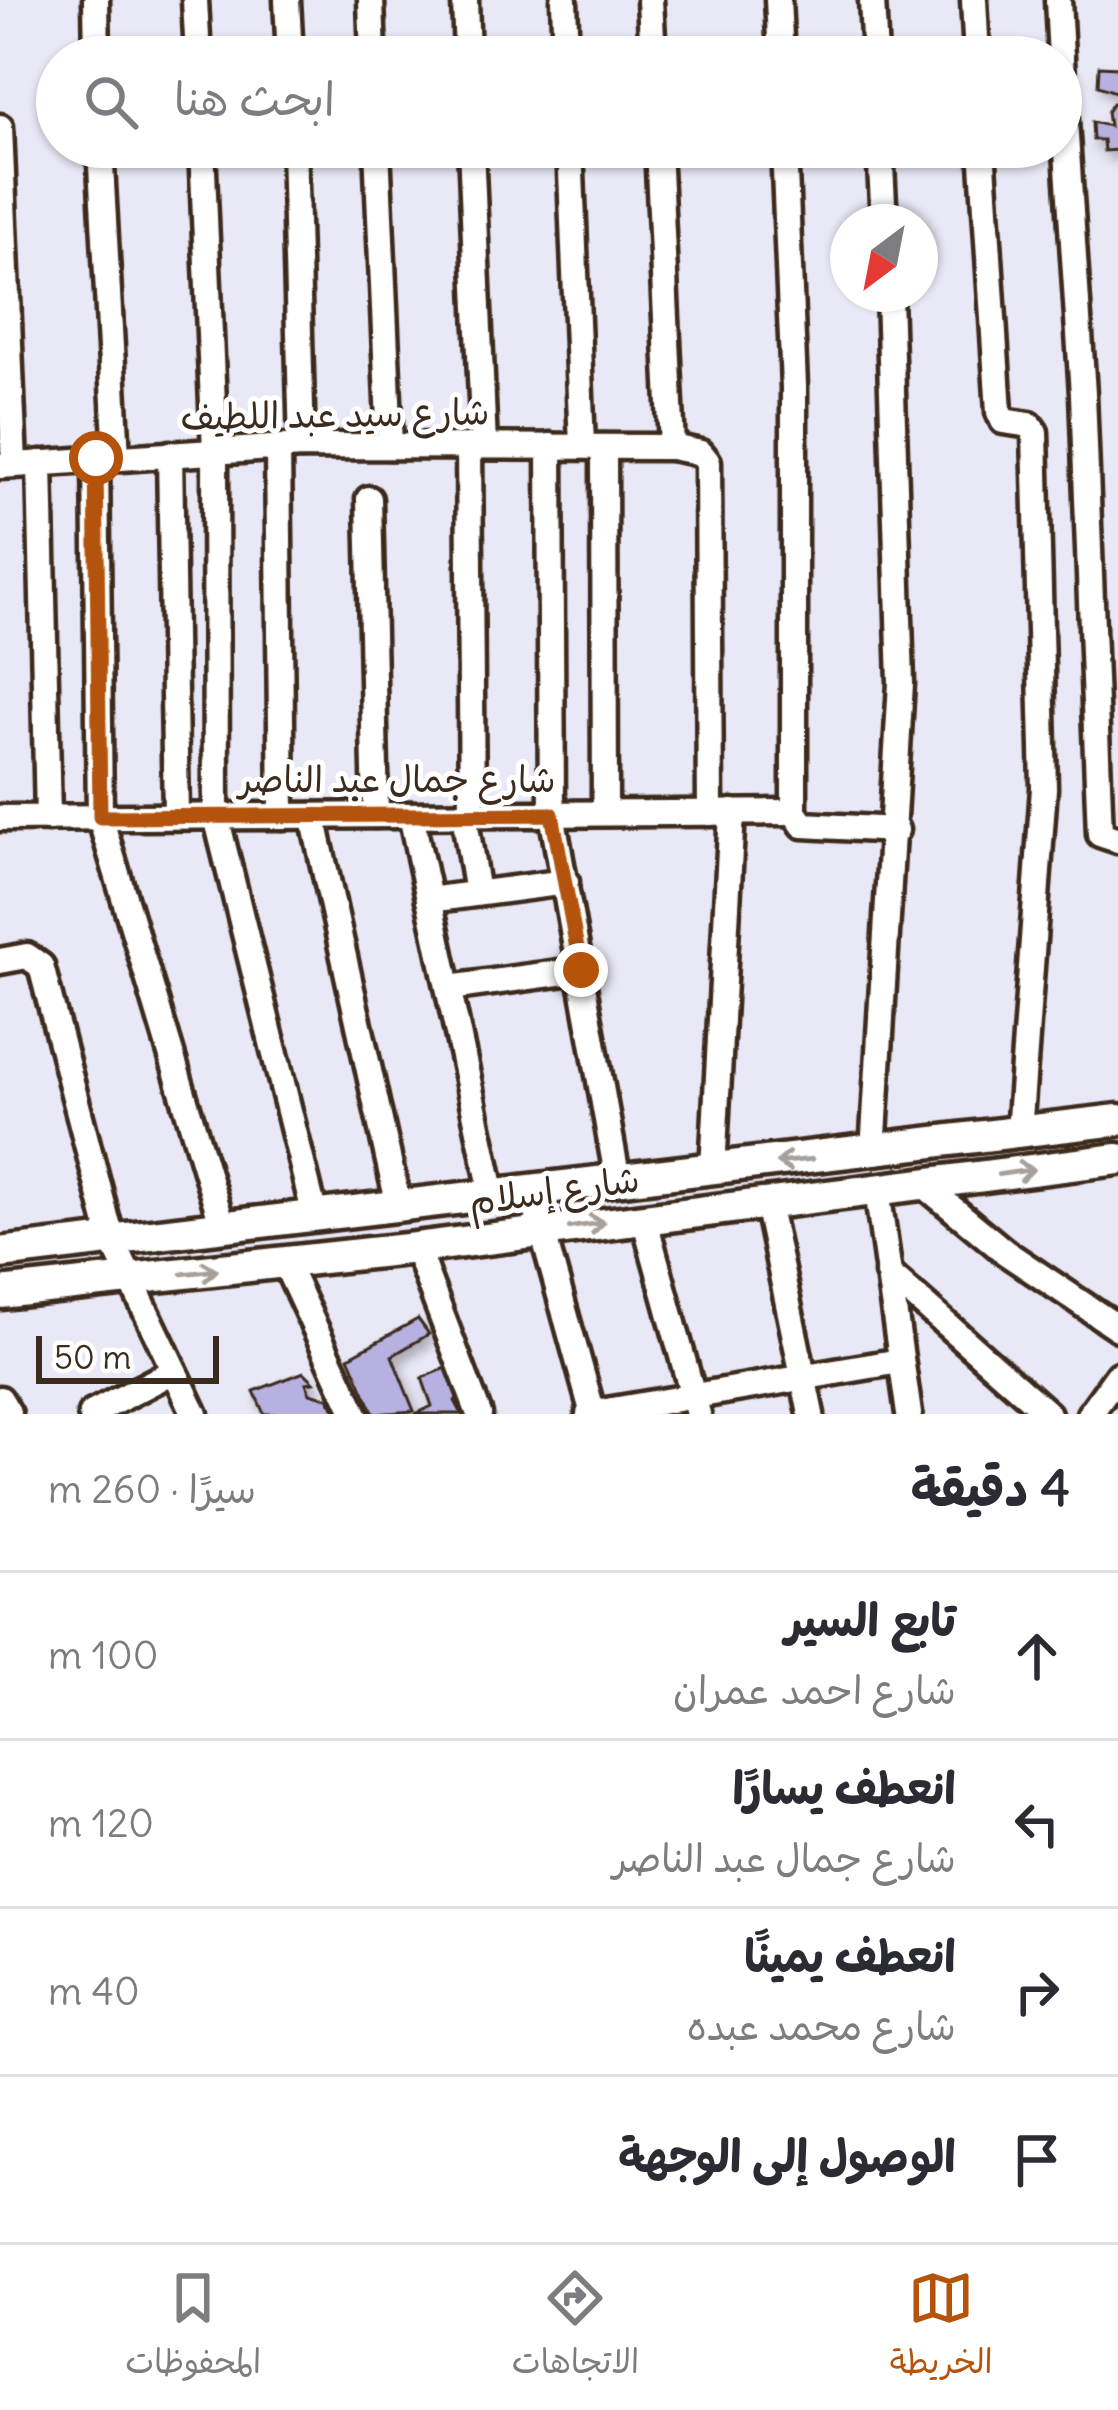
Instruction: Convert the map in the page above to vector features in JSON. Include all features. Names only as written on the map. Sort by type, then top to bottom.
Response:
[{"type":"street","points":[[96,0],[97,36]]},
{"type":"street","points":[[195,0],[197,36]]},
{"type":"street","points":[[286,0],[289,36]]},
{"type":"street","points":[[370,0],[372,36]]},
{"type":"street","points":[[465,0],[466,36]]},
{"type":"street","points":[[564,0],[565,36]]},
{"type":"street","points":[[650,0],[652,36]]},
{"type":"street","points":[[778,0],[780,36]]},
{"type":"street","points":[[872,0],[874,36]]},
{"type":"street","points":[[974,0],[976,36]]},
{"type":"street","points":[[1058,0],[1060,36]]},
{"type":"street","points":[[0,127],[7,465]]},
{"type":"street","points":[[100,168],[106,457],[100,817],[224,1227]]},
{"type":"street","points":[[203,168],[215,451],[216,816],[315,1216]]},
{"type":"street","points":[[282,816],[294,168]]},
{"type":"street","points":[[378,168],[390,446]]},
{"type":"street","points":[[471,168],[477,446],[468,814],[476,892]]},
{"type":"street","points":[[572,168],[593,447],[605,813]]},
{"type":"street","points":[[659,168],[671,447],[701,453],[708,461],[721,813],[712,1170]]},
{"type":"street","points":[[785,168],[794,387],[794,812]]},
{"type":"street","points":[[881,168],[883,204]]},
{"type":"street","points":[[983,168],[999,412],[1007,423],[1030,425],[1035,431],[1043,788],[1019,1132]]},
{"type":"street","points":[[1068,168],[1083,394],[1100,833],[1118,840]]},
{"type":"street","points":[[873,1152],[896,830],[901,619],[890,312]]},
{"type":"street","points":[[550,446],[552,814],[618,1181]]},
{"type":"street","name":"شارع سيد عبد اللطيف","points":[[7,465],[290,447],[671,447]]},
{"type":"street","points":[[170,454],[176,817]]},
{"type":"street","points":[[40,463],[48,818]]},
{"type":"street","points":[[369,499],[376,815]]},
{"type":"street","name":"شارع جمال عبد الناصر","points":[[0,818],[794,812],[803,825],[896,830]]},
{"type":"street","points":[[411,815],[493,1196]]},
{"type":"street","points":[[314,816],[399,1207]]},
{"type":"street","points":[[429,900],[566,882]]},
{"type":"street","points":[[0,961],[27,956],[41,966],[112,1240],[127,1280],[195,1414]]},
{"type":"street","points":[[449,988],[581,970]]},
{"type":"street","name":"شارع إسلام","points":[[0,1253],[1118,1120]]},
{"type":"street","name":"شارع إسلام","points":[[0,1293],[416,1248],[1118,1159]]},
{"type":"street","points":[[923,1184],[983,1236],[1118,1328]]},
{"type":"street","points":[[877,1190],[909,1414]]},
{"type":"street","points":[[531,1191],[538,1232],[591,1414],[695,1404],[803,1376],[900,1361]]},
{"type":"street","points":[[767,1202],[811,1414]]},
{"type":"street","points":[[644,1217],[695,1404]]},
{"type":"street","points":[[416,1248],[479,1414]]},
{"type":"street","points":[[285,1263],[355,1414]]},
{"type":"street","points":[[888,1273],[1048,1414]]},
{"type":"street","points":[[91,1414],[172,1372]]},
{"type":"street","points":[[1090,1414],[1118,1375]]},
{"type":"street","points":[[0,1399],[10,1414]]},
{"type":"building","points":[[1099,66],[1118,67],[1118,93],[1098,86]]},
{"type":"building","points":[[1118,103],[1118,145],[1117,150],[1104,151],[1103,140],[1093,140],[1092,122],[1109,126],[1107,112]]},
{"type":"building","points":[[418,1319],[429,1334],[392,1356],[414,1411],[374,1414],[349,1357]]},
{"type":"building","points":[[446,1368],[460,1395],[455,1401],[462,1414],[415,1414],[432,1406],[422,1378]]},
{"type":"building","points":[[304,1372],[314,1382],[306,1383],[310,1393],[328,1398],[338,1414],[264,1414],[254,1391]]},
{"type":"route","points":[[96,458],[100,817],[552,814],[581,970]]}]
